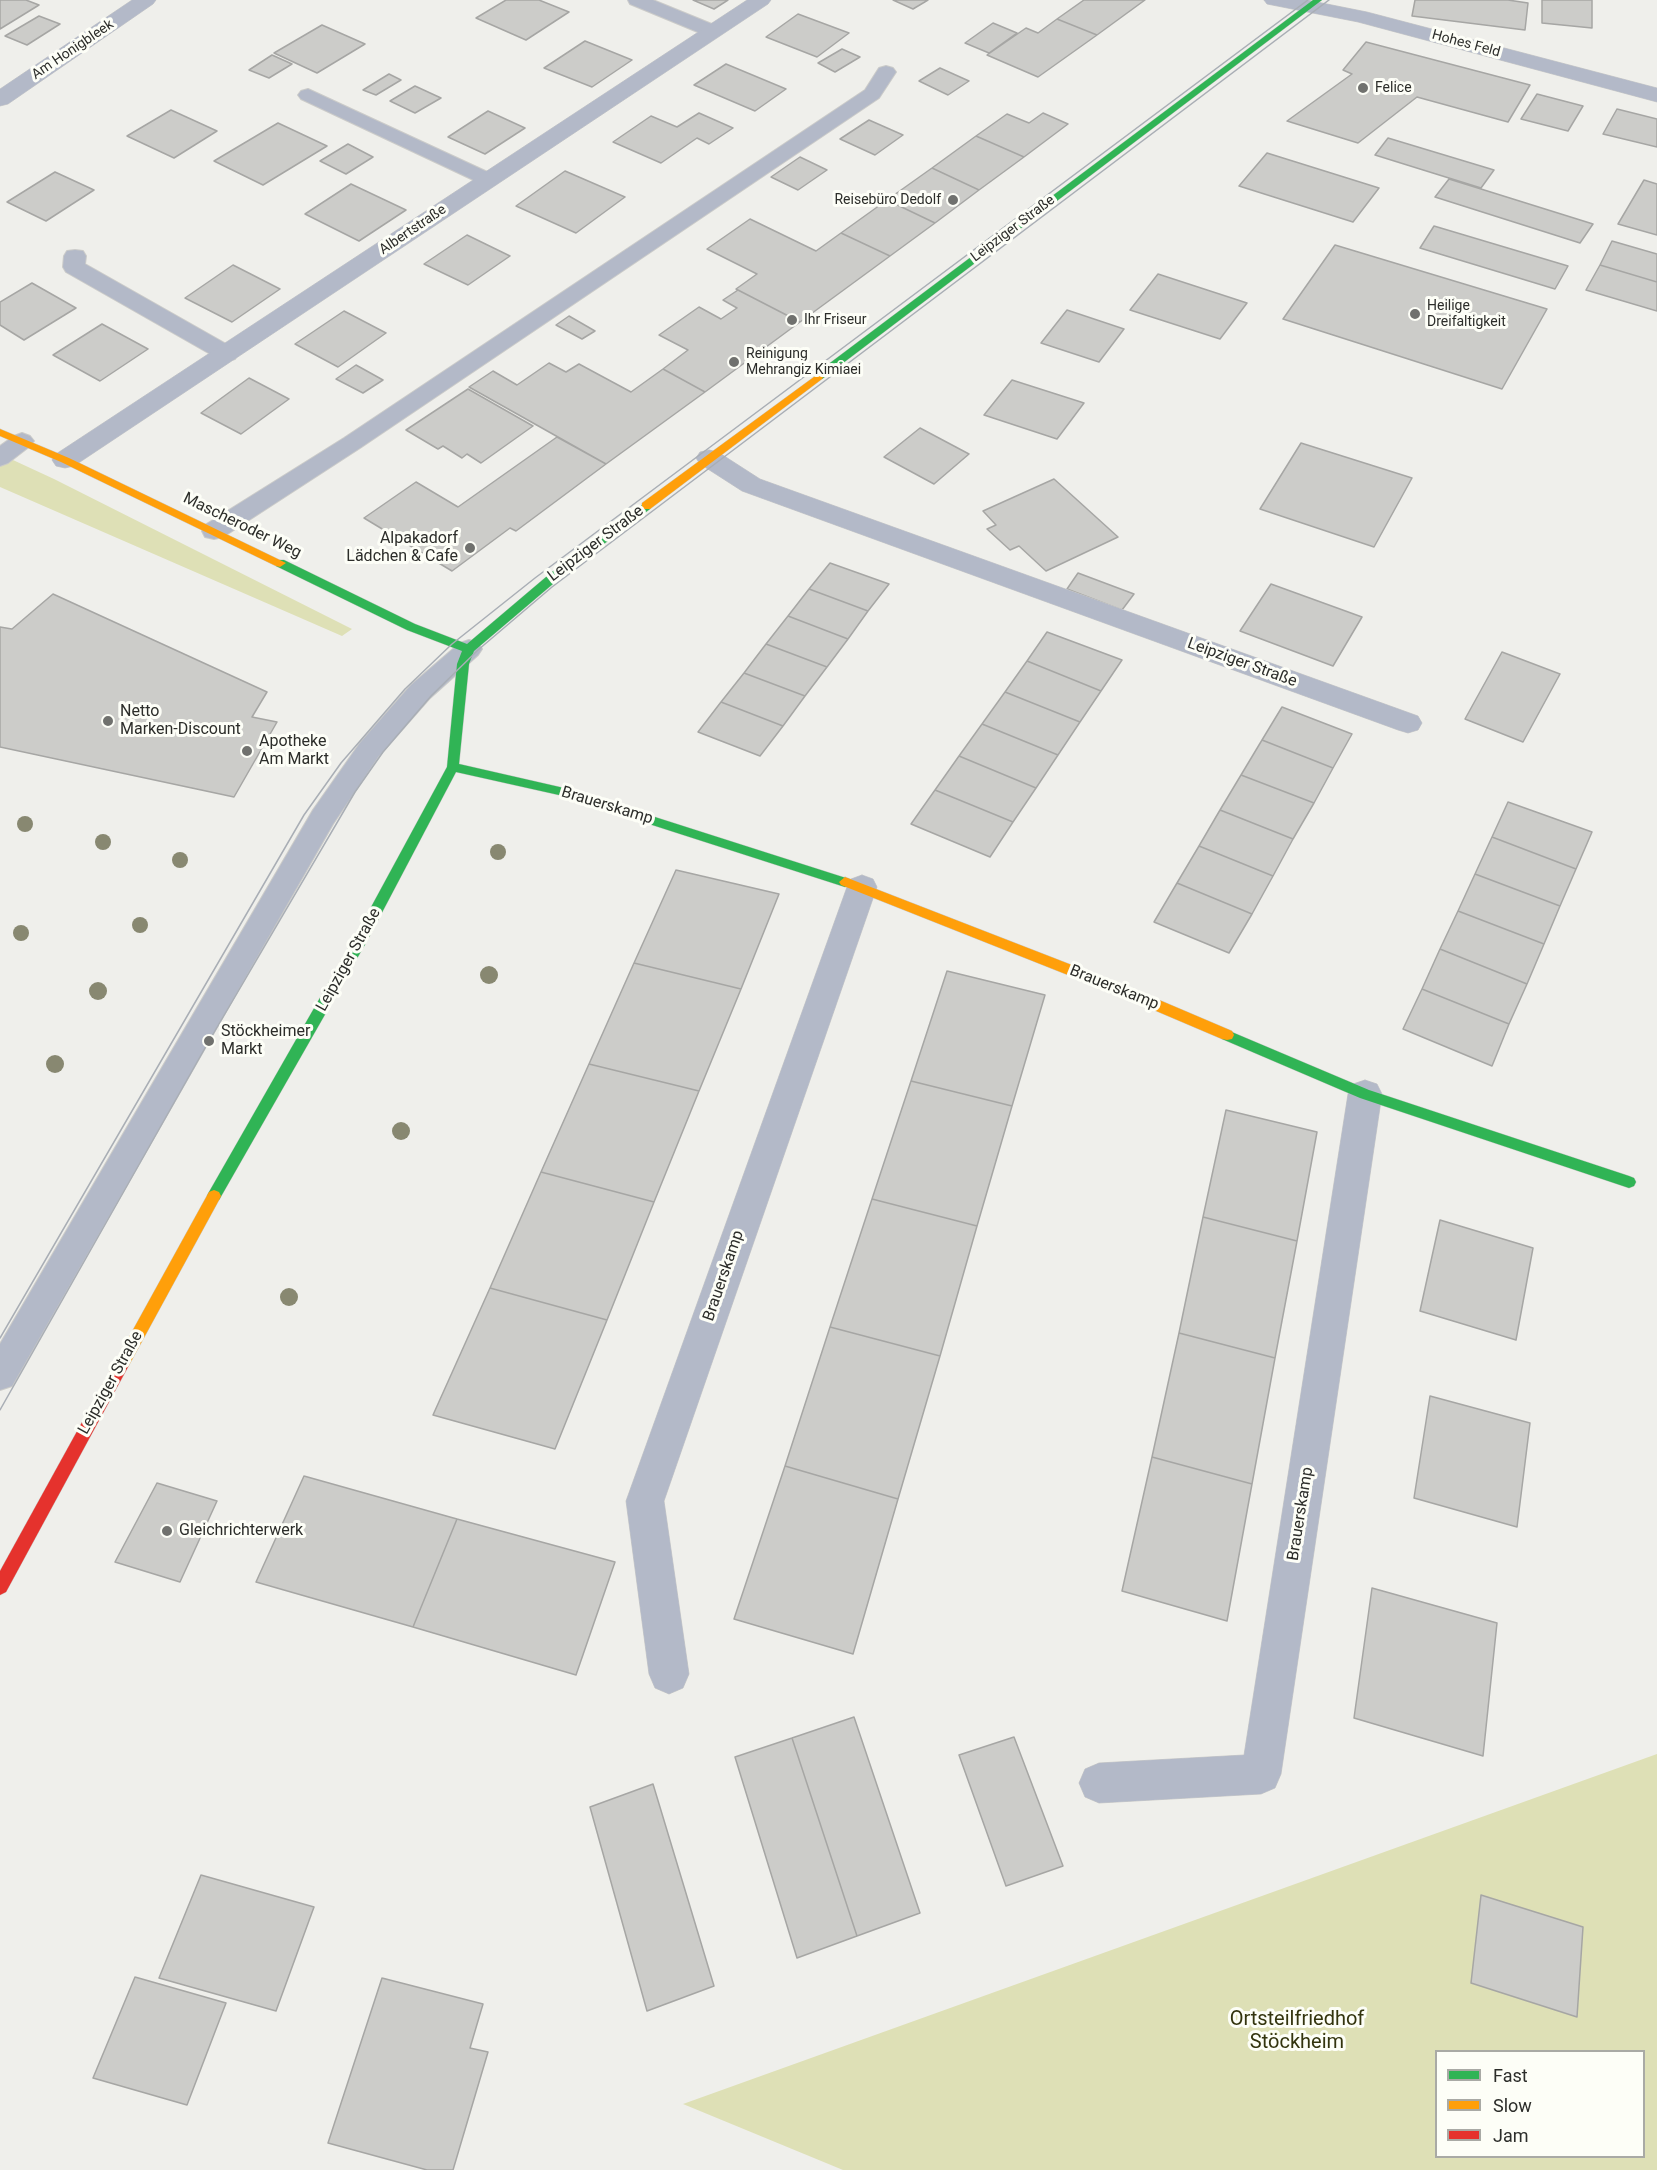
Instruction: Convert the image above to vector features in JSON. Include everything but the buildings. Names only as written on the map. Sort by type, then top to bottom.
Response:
[{"type":"street","name":"Am Honigbleek","points":[[0,99],[146,0]]},
{"type":"street","name":"Albertstraße","points":[[65,460],[761,0]]},
{"type":"street","name":"Hohes Feld","points":[[1274,0],[1313,3],[1657,95]]},
{"type":"street","name":"Leipziger Straße","points":[[4,1570],[362,937],[453,767],[463,664],[469,649],[545,583],[1313,3]]},
{"type":"street","name":"Mascheroder Weg","points":[[0,432],[65,460],[411,627],[469,649]]},
{"type":"street","name":"Leipziger Straße","points":[[709,459],[751,485],[1408,723]]},
{"type":"street","name":"Brauerskamp","points":[[453,767],[560,791],[862,887],[1126,992],[1365,1094],[1629,1182]]},
{"type":"street","name":"Brauerskamp","points":[[669,1674],[645,1501],[862,887]]},
{"type":"street","name":"Brauerskamp","points":[[1099,1783],[1261,1774],[1365,1094]]},
{"type":"lane","points":[[637,0],[712,31]]},
{"type":"lane","points":[[214,531],[352,443],[872,94],[886,72]]},
{"type":"lane","points":[[308,95],[489,180]]},
{"type":"lane","points":[[75,256],[74,267],[227,354]]},
{"type":"lane","points":[[0,459],[21,441]]},
{"type":"lane","points":[[0,1375],[323,817],[369,750],[420,692],[469,649]]},
{"type":"green space","points":[[0,454],[352,629],[342,636],[0,487]]},
{"type":"green space","name":"Ortsteilfriedhof Stöckheim","points":[[1657,1754],[1657,2170],[843,2170],[683,2104]]},
{"type":"tram line","points":[[0,1338],[304,815],[341,763],[405,689],[452,644],[535,578],[1308,0]]},
{"type":"tram line","points":[[0,1410],[209,1041],[355,792],[383,752],[431,696],[478,650],[552,587],[1329,0]]},
{"type":"traffic: fast","points":[[818,377],[1318,0]]},
{"type":"traffic: fast","points":[[214,1196],[362,937],[453,767],[463,664],[469,649],[563,569],[646,506]]},
{"type":"traffic: fast","points":[[280,563],[411,627],[469,649]]},
{"type":"traffic: fast","points":[[453,767],[560,791],[845,882]]},
{"type":"traffic: fast","points":[[1227,1035],[1365,1094],[1629,1182]]},
{"type":"traffic: slow","points":[[646,506],[818,377]]},
{"type":"traffic: slow","points":[[0,432],[65,460],[280,563]]},
{"type":"traffic: slow","points":[[845,882],[1126,992],[1227,1035]]},
{"type":"traffic: slow","points":[[123,1362],[214,1196]]},
{"type":"traffic: jam","points":[[0,1587],[123,1362]]},
{"type":"place","name":"Felice","points":[[1363,88]]},
{"type":"place","name":"Reisebüro Dedolf","points":[[953,200]]},
{"type":"place","name":"Heilige Dreifaltigkeit","points":[[1415,314]]},
{"type":"place","name":"Ihr Friseur","points":[[792,320]]},
{"type":"place","name":"Reinigung Mehrangiz Kimiaei","points":[[734,362]]},
{"type":"place","name":"Alpakadorf Lädchen & Cafe","points":[[470,548]]},
{"type":"place","name":"Netto Marken-Discount","points":[[108,721]]},
{"type":"place","name":"Apotheke Am Markt","points":[[247,751]]},
{"type":"place","name":"Stöckheimer Markt","points":[[209,1041]]},
{"type":"place","name":"Gleichrichterwerk","points":[[167,1531]]}]
